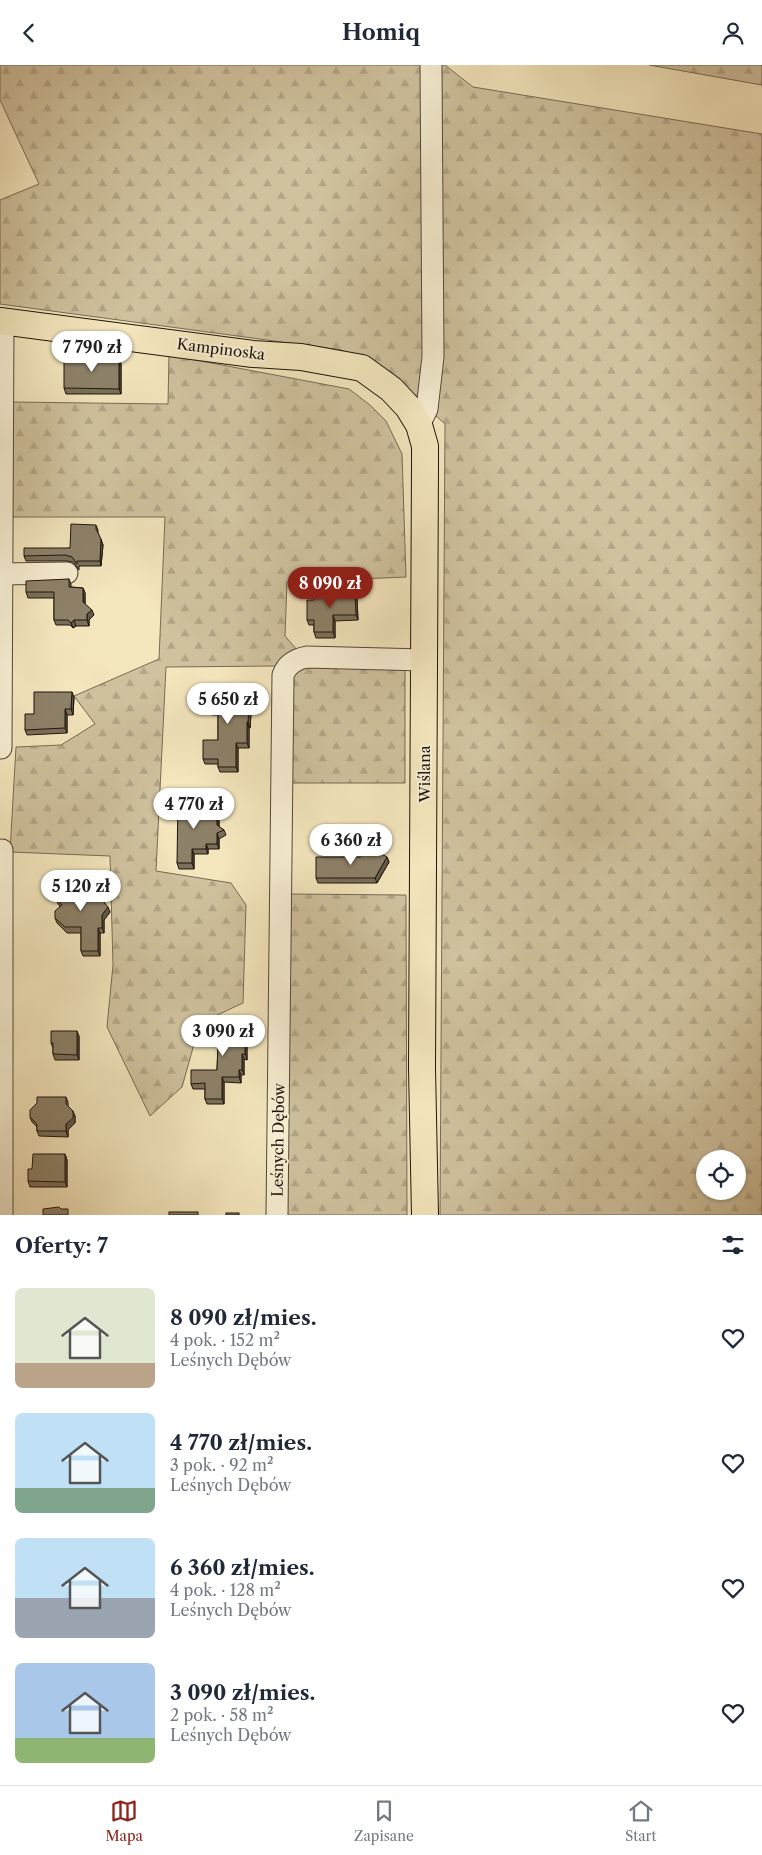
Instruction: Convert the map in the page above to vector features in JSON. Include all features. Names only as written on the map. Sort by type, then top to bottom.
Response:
[{"type":"main road","name":"Kampinoska","points":[[2,321],[253,353],[302,357],[362,368],[391,389],[408,407],[419,425]]},
{"type":"main road","name":"Wiślana","points":[[419,425],[425,446],[422,1068],[424,1215]]},
{"type":"street","points":[[419,425],[427,409],[433,357],[431,65]]},
{"type":"street","points":[[1,748],[2,321]]},
{"type":"street","points":[[1,573],[68,573]]},
{"type":"street","name":"Leśnych Dębów","points":[[277,1215],[283,675],[286,668],[297,659],[307,657],[424,660]]},
{"type":"street","points":[[2,850],[2,1215]]},
{"type":"green space","points":[[0,65],[445,65],[473,87],[762,134],[762,1215],[440,1215],[445,424],[378,364],[341,350],[0,304],[0,200],[39,184],[0,100]]},
{"type":"green space","points":[[649,65],[762,65],[762,85]]},
{"type":"green space","points":[[169,355],[349,389],[370,405],[386,421],[402,454],[406,577],[287,582],[285,636],[298,651],[276,666],[166,667],[156,871],[231,883],[246,905],[243,1003],[200,1023],[182,1087],[150,1116],[107,1027],[113,965],[110,856],[10,852],[16,747],[61,745],[95,724],[74,696],[159,659],[165,517],[10,517],[11,402],[168,404]]},
{"type":"green space","points":[[405,666],[405,783],[291,783],[288,672],[295,667]]},
{"type":"green space","points":[[287,894],[406,895],[407,1215],[285,1215]]},
{"type":"building","points":[[64,358],[119,359],[119,389],[64,388]]},
{"type":"building","points":[[71,524],[96,525],[101,539],[100,561],[77,561],[77,564],[72,557],[65,555],[24,556],[24,548],[70,548]]},
{"type":"building","points":[[69,579],[69,587],[83,588],[83,602],[92,610],[87,614],[87,620],[74,620],[71,623],[68,620],[54,620],[54,592],[26,592],[26,581]]},
{"type":"building","points":[[314,593],[355,593],[356,615],[333,615],[333,632],[314,632],[314,620],[307,620],[307,600],[314,600]]},
{"type":"building","points":[[210,688],[247,688],[247,708],[249,708],[247,743],[236,743],[236,767],[218,767],[218,759],[203,759],[203,740],[218,740],[218,709],[210,709]]},
{"type":"building","points":[[34,692],[72,692],[71,709],[65,709],[65,728],[25,730],[25,714],[34,714]]},
{"type":"building","points":[[178,798],[193,799],[193,807],[206,807],[206,815],[217,815],[217,825],[224,830],[217,833],[217,844],[206,844],[206,849],[192,849],[192,863],[177,863]]},
{"type":"building","points":[[367,846],[387,857],[375,878],[316,878],[316,857],[360,857]]},
{"type":"building","points":[[57,880],[79,880],[79,892],[102,893],[102,900],[108,907],[102,915],[102,928],[98,928],[98,951],[81,951],[81,927],[65,927],[55,918],[55,911],[62,905],[56,899]]},
{"type":"building","points":[[219,1019],[235,1019],[235,1022],[242,1022],[245,1054],[242,1054],[242,1070],[239,1070],[239,1077],[222,1077],[222,1099],[205,1099],[205,1083],[191,1084],[191,1070],[217,1070],[218,1041],[211,1041],[211,1022],[219,1022]]},
{"type":"building","points":[[51,1031],[77,1031],[77,1055],[53,1054]]},
{"type":"building","points":[[37,1097],[66,1097],[66,1104],[73,1111],[73,1118],[66,1124],[66,1131],[37,1131],[37,1124],[30,1117],[30,1110],[37,1103]]},
{"type":"building","points":[[33,1154],[65,1154],[65,1182],[28,1181],[28,1169],[32,1169]]},
{"type":"building","points":[[59,1207],[61,1209],[68,1209],[68,1215],[43,1215],[43,1209]]},
{"type":"building","points":[[169,1212],[198,1212],[198,1215],[169,1215]]},
{"type":"building","points":[[226,1213],[239,1213],[239,1215],[226,1215]]}]
